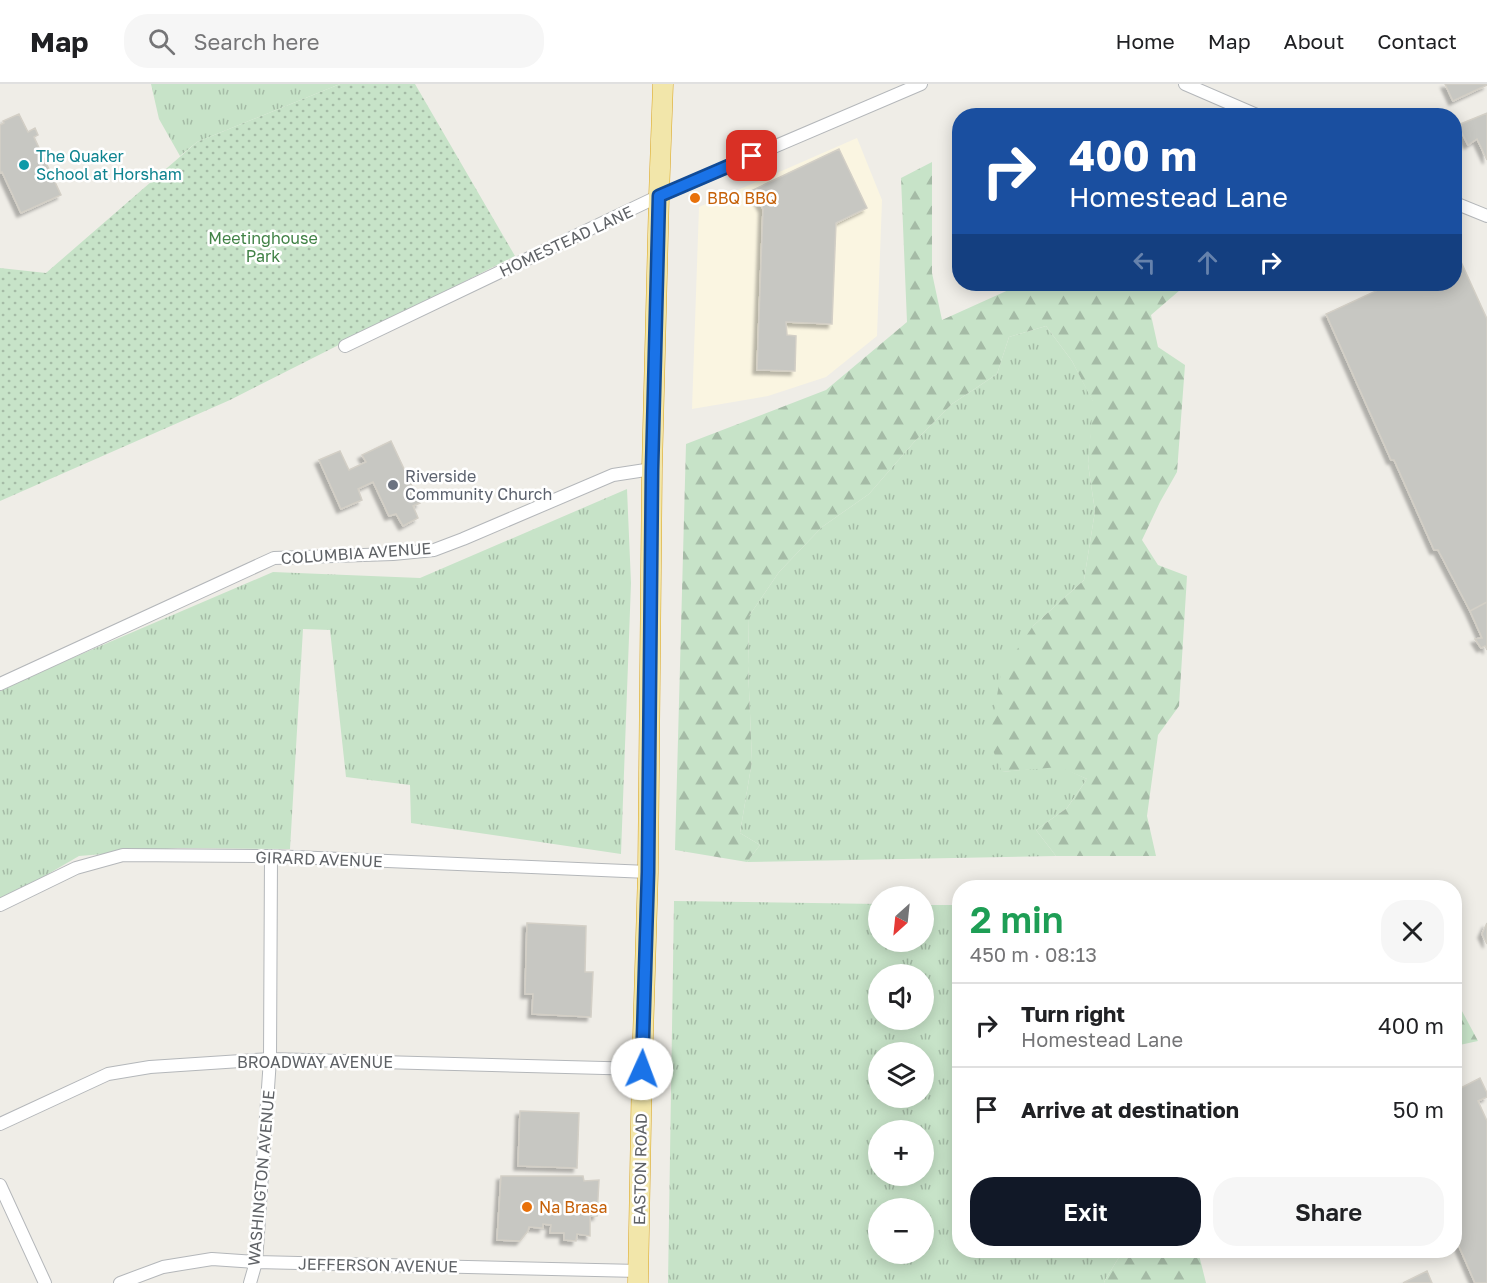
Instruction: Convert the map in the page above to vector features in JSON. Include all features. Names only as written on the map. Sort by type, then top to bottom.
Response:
[{"type":"highway","name":"EASTON ROAD","points":[[638,1277],[648,872],[652,470],[663,84]]},
{"type":"street","name":"HOMESTEAD LANE","points":[[345,346],[659,196],[921,84]]},
{"type":"street","points":[[1185,84],[1240,108]]},
{"type":"street","points":[[1462,206],[1487,216]]},
{"type":"street","name":"COLUMBIA AVENUE","points":[[0,684],[274,558],[393,554],[434,550],[612,475],[652,470]]},
{"type":"street","name":"GIRARD AVENUE","points":[[0,905],[76,868],[123,855],[271,856],[648,872]]},
{"type":"street","name":"WASHINGTON AVENUE","points":[[250,1283],[256,1262],[270,1059],[271,856]]},
{"type":"street","name":"BROADWAY AVENUE","points":[[0,1124],[108,1074],[150,1067],[270,1059],[642,1069]]},
{"type":"street","points":[[0,1185],[45,1283]]},
{"type":"street","name":"JEFFERSON AVENUE","points":[[120,1283],[164,1267],[212,1259],[638,1277]]},
{"type":"shaded area","points":[[857,138],[882,200],[877,336],[826,377],[768,396],[692,409],[699,207]]},
{"type":"green space","points":[[151,84],[340,84],[197,142],[180,156],[159,119]]},
{"type":"green space","name":"Meetinghouse Park","points":[[340,84],[415,84],[515,256],[230,400],[0,501],[0,268],[46,273],[197,142]]},
{"type":"green space","points":[[932,162],[932,273],[942,320],[1006,291],[1179,291],[1151,315],[1158,347],[1185,365],[1177,472],[1142,540],[1158,565],[1187,576],[1179,706],[1158,735],[1147,816],[1156,856],[1056,856],[1036,830],[1067,808],[1087,779],[1059,767],[1002,772],[989,741],[1001,673],[1033,626],[1084,580],[1095,511],[1088,464],[1093,402],[1072,361],[1046,326],[1009,337],[997,374],[952,404],[915,441],[869,494],[822,527],[779,572],[749,616],[748,666],[752,761],[740,833],[760,845],[747,862],[675,850],[686,444],[826,390],[907,322],[901,178]]},
{"type":"green space","points":[[1046,326],[1072,361],[1094,403],[1088,464],[1095,511],[1084,580],[1033,626],[1002,772],[1059,766],[1087,779],[1067,808],[1036,830],[1056,856],[747,862],[760,845],[740,833],[752,761],[748,666],[749,616],[779,572],[822,527],[869,494],[915,441],[952,404],[997,374],[1009,337]]},
{"type":"green space","points":[[627,489],[631,583],[621,854],[411,823],[410,785],[346,777],[330,630],[303,629],[290,849],[178,848],[79,856],[0,902],[0,689],[273,572],[420,578]]},
{"type":"green space","points":[[674,901],[868,904],[868,952],[934,952],[934,905],[952,905],[952,1258],[1119,1258],[1104,1283],[668,1283]]},
{"type":"green space","points":[[1462,1011],[1478,1041],[1462,1044]]},
{"type":"green space","points":[[1119,1258],[1200,1258],[1206,1283],[1104,1283]]},
{"type":"building","points":[[1445,84],[1487,84],[1487,85],[1453,101]]},
{"type":"building","points":[[1487,113],[1487,160],[1477,139],[1468,145],[1462,133],[1462,123]]},
{"type":"building","name":"The Quaker School at Horsham","points":[[19,114],[28,132],[35,128],[38,135],[34,137],[61,195],[21,213],[2,172],[0,173],[0,125],[4,123],[3,121]]},
{"type":"building","points":[[839,149],[867,208],[836,223],[832,324],[786,322],[787,335],[796,336],[795,371],[757,370],[763,209],[753,190]]},
{"type":"building","points":[[1462,264],[1487,319],[1487,602],[1470,611],[1438,550],[1434,550],[1326,314],[1376,291],[1462,291]]},
{"type":"building","name":"Riverside Community Church","points":[[391,441],[420,503],[413,506],[418,518],[403,526],[396,514],[389,516],[373,482],[358,489],[362,500],[341,509],[319,460],[340,451],[349,470],[366,462],[362,455]]},
{"type":"building","points":[[1487,602],[1487,650],[1485,646],[1481,648],[1475,639],[1482,638],[1470,611]]},
{"type":"building","points":[[527,923],[586,926],[585,972],[593,972],[591,1017],[532,1014],[533,994],[525,994]]},
{"type":"building","points":[[1487,923],[1487,944],[1482,934]]},
{"type":"building","points":[[1480,1078],[1487,1093],[1487,1097],[1478,1101],[1487,1121],[1487,1283],[1475,1283],[1462,1253],[1462,1087]]},
{"type":"building","points":[[520,1111],[579,1113],[577,1168],[518,1166]]},
{"type":"building","points":[[501,1176],[583,1176],[584,1181],[599,1180],[597,1216],[590,1216],[590,1236],[577,1234],[576,1241],[564,1240],[564,1233],[550,1233],[551,1225],[543,1224],[543,1228],[529,1227],[520,1241],[497,1240]]},
{"type":"building","points":[[1427,1271],[1432,1283],[1403,1283]]},
{"type":"place","name":"The Quaker School at Horsham","points":[[24,165]]},
{"type":"place","name":"BBQ BBQ","points":[[695,198]]},
{"type":"place","name":"Riverside Community Church","points":[[393,485]]},
{"type":"place","name":"Na Brasa","points":[[527,1207]]},
{"type":"route","points":[[642,1069],[648,872],[652,470],[659,196],[752,156]]}]
